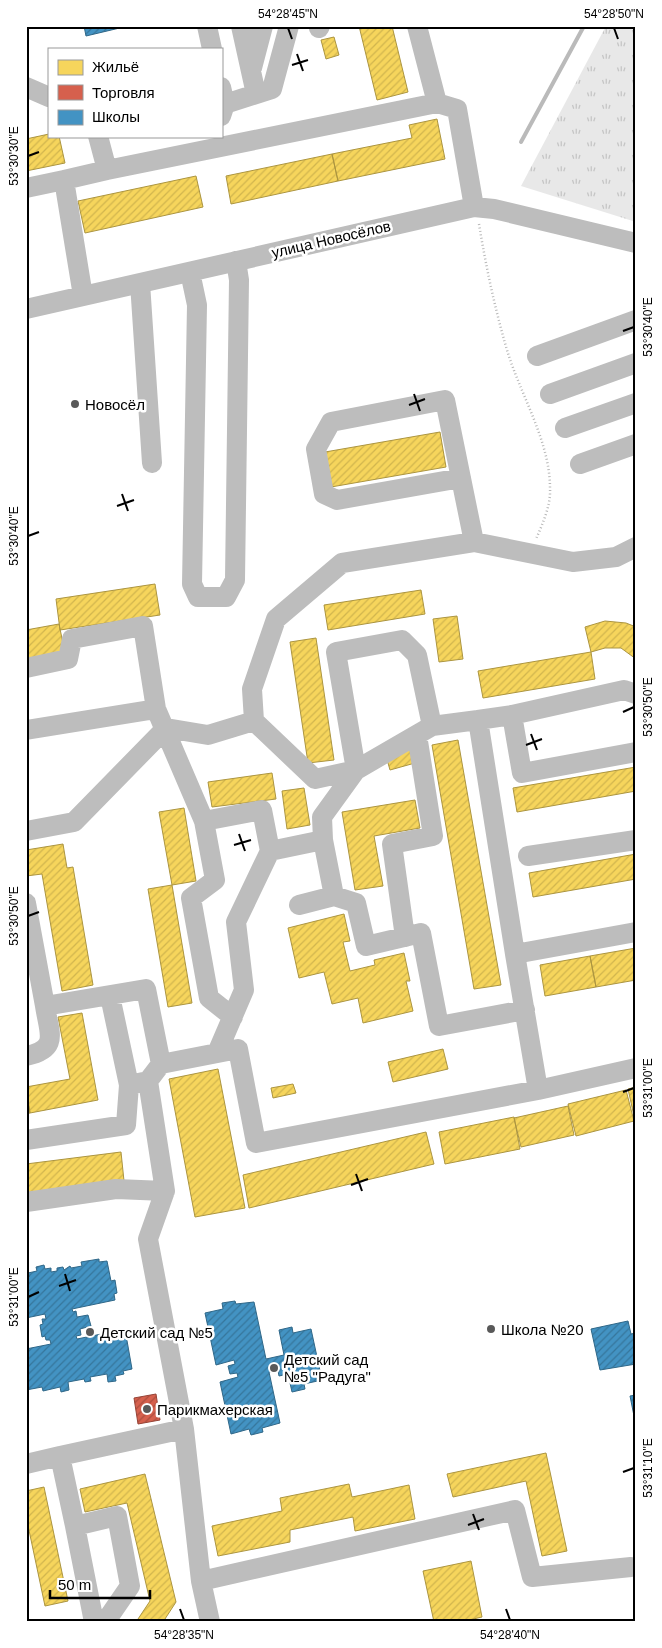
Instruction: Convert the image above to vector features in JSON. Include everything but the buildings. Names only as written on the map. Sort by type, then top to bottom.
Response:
[{"type":"street","points":[[207,26],[212,48]]},
{"type":"street","points":[[241,26],[256,94]]},
{"type":"street","points":[[251,72],[263,26]]},
{"type":"street","points":[[223,103],[272,89],[289,26]]},
{"type":"street","points":[[417,26],[437,103]]},
{"type":"street","points":[[26,86],[48,97]]},
{"type":"street","points":[[26,188],[107,170],[212,143],[437,103],[457,109],[475,207]]},
{"type":"street","points":[[99,138],[107,170]]},
{"type":"street","points":[[64,180],[83,296]]},
{"type":"street","name":"улица Новосёлов","points":[[26,310],[475,207],[494,209],[636,243]]},
{"type":"street","points":[[190,272],[197,305],[192,584],[198,597],[226,597],[234,580],[239,280],[236,261]]},
{"type":"street","points":[[140,283],[152,463]]},
{"type":"street","points":[[537,356],[636,320]]},
{"type":"street","points":[[550,394],[636,363]]},
{"type":"street","points":[[461,478],[337,500],[324,494],[316,449],[332,422],[445,400],[461,478],[474,542]]},
{"type":"street","points":[[565,428],[636,403]]},
{"type":"street","points":[[580,464],[636,444]]},
{"type":"street","points":[[636,547],[616,557],[573,562],[474,542],[342,563],[276,619],[252,689],[254,721],[314,779],[356,770],[424,730],[512,715],[624,690],[636,694]]},
{"type":"street","points":[[26,668],[68,659],[72,639],[143,626],[156,709],[166,728],[204,820],[215,880],[191,898],[209,998],[233,1017]]},
{"type":"street","points":[[334,896],[323,840],[322,817],[356,770],[336,652],[402,640],[417,656],[433,836],[392,844],[406,937]]},
{"type":"street","points":[[26,730],[156,709]]},
{"type":"street","points":[[512,715],[522,773],[636,752]]},
{"type":"street","points":[[478,720],[538,1090]]},
{"type":"street","points":[[166,728],[208,735],[254,721]]},
{"type":"street","points":[[26,831],[74,822],[166,728]]},
{"type":"street","points":[[204,820],[262,810],[270,851],[236,922],[244,990],[218,1053]]},
{"type":"street","points":[[270,851],[323,840]]},
{"type":"street","points":[[528,856],[636,840]]},
{"type":"street","points":[[300,905],[334,896],[356,903],[366,946],[421,934],[439,1026],[525,1010]]},
{"type":"street","points":[[26,903],[50,1040],[46,1049],[37,1054],[26,1056]]},
{"type":"street","points":[[515,954],[636,932]]},
{"type":"street","points":[[45,1006],[146,989],[161,1064]]},
{"type":"street","points":[[110,996],[158,1147],[165,1191],[148,1239],[184,1429],[201,1581],[210,1622]]},
{"type":"street","points":[[131,1129],[138,1083],[161,1064],[238,1049],[256,1143],[538,1090],[636,1068]]},
{"type":"street","points":[[26,1154],[131,1129]]},
{"type":"street","points":[[26,1140],[131,1129],[158,1147]]},
{"type":"street","points":[[26,1202],[116,1189],[165,1191]]},
{"type":"street","points":[[26,1464],[184,1429]]},
{"type":"street","points":[[60,1456],[94,1622],[108,1618],[130,1586],[117,1516],[75,1526]]},
{"type":"street","points":[[201,1581],[515,1510],[532,1577],[631,1566]]},
{"type":"path","points":[[475,207],[489,285],[508,352],[546,457],[551,489],[545,518],[530,554]]},
{"type":"green space","points":[[606,26],[636,26],[636,222],[521,186]]},
{"type":"waterway","points":[[521,142],[584,26]]},
{"type":"place","name":"Новосёл","points":[[75,404]]},
{"type":"place","name":"Школа №20","points":[[491,1329]]},
{"type":"place","name":"Детский сад №5","points":[[90,1332]]},
{"type":"place","name":"Детский сад №5 \"Радуга\"","points":[[274,1368]]},
{"type":"place","name":"Парикмахерская","points":[[147,1409]]}]
